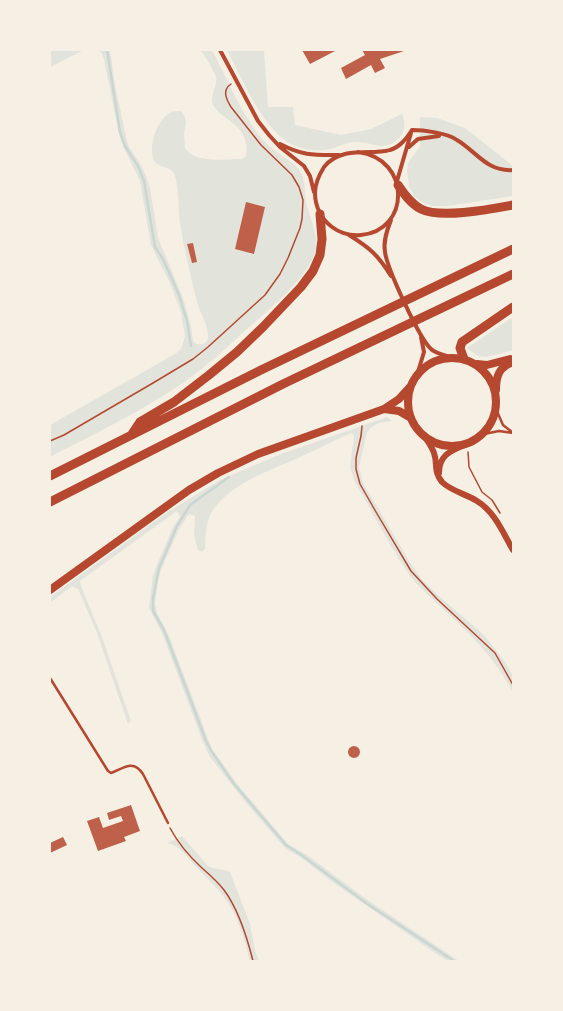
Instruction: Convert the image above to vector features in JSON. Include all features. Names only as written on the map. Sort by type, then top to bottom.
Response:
[{"type":"highway","points":[[397,183],[414,204],[422,210],[432,212],[468,211],[513,205]]},
{"type":"highway","points":[[131,435],[140,422],[174,402],[237,352],[301,287],[315,268],[320,255],[322,239],[320,214]]},
{"type":"highway","points":[[50,476],[260,370],[513,249]]},
{"type":"highway","points":[[50,502],[283,384],[513,274]]},
{"type":"highway","points":[[464,359],[460,348],[462,342],[513,307]]},
{"type":"highway","points":[[50,590],[183,494],[218,474],[258,454],[384,409],[399,399],[410,387],[417,375],[433,362],[447,358],[454,358],[464,359],[475,364],[490,378],[497,396]]},
{"type":"highway","points":[[475,364],[487,365],[513,358]]},
{"type":"highway","points":[[410,387],[408,400],[411,418],[414,425],[425,437],[435,443],[447,446],[470,446],[484,434],[492,423],[496,409],[496,380],[498,373],[503,367],[513,362]]},
{"type":"highway","points":[[384,409],[399,411],[411,418]]},
{"type":"street","points":[[220,50],[258,121],[275,141],[304,166],[310,176],[320,214],[332,227],[347,234],[377,255],[398,287]]},
{"type":"street","points":[[275,141],[290,150],[303,154],[341,155],[358,152],[392,150],[403,142],[412,130]]},
{"type":"street","points":[[412,130],[431,132],[456,138],[492,166],[502,170],[513,170]]},
{"type":"street","points":[[397,183],[412,130]]},
{"type":"street","points":[[407,149],[418,139],[433,136],[449,136]]},
{"type":"street","points":[[358,152],[367,153],[382,160],[393,173],[397,183],[398,200],[386,234],[384,247],[386,257],[398,287],[421,335],[431,349],[454,358]]},
{"type":"street","points":[[315,197],[315,188],[321,172],[326,164],[341,155]]},
{"type":"street","points":[[347,234],[365,234],[373,232],[388,222],[393,214]]},
{"type":"street","points":[[417,375],[424,352],[421,335]]},
{"type":"street","points":[[425,437],[434,453],[435,469],[440,478],[449,487],[471,497],[486,508],[495,518],[513,550]]},
{"type":"street","points":[[440,478],[439,466],[441,459],[447,454],[470,446]]},
{"type":"lane","points":[[496,409],[503,425],[513,432]]},
{"type":"lane","points":[[484,434],[499,431],[513,432]]},
{"type":"lane","points":[[50,678],[108,771],[111,773],[130,765],[137,767],[143,774],[168,823]]},
{"type":"path","points":[[50,441],[64,435],[193,359],[256,304],[269,290],[280,274],[300,228],[303,200],[299,187],[292,175],[261,145],[227,100],[225,95],[226,90],[235,80]]},
{"type":"path","points":[[360,417],[362,430],[356,458],[356,469],[360,484],[369,501],[411,571],[432,594],[495,653],[513,685]]},
{"type":"path","points":[[470,446],[469,467],[482,492],[492,500],[504,519]]},
{"type":"path","points":[[168,823],[178,842],[224,889],[231,900],[253,961]]},
{"type":"shaded area","points":[[50,50],[88,50],[82,51],[50,67]]},
{"type":"shaded area","points":[[97,50],[110,50],[115,85],[126,137],[129,147],[141,165],[146,176],[150,188],[158,238],[183,298],[191,326],[193,341],[196,344],[205,343],[208,338],[208,334],[206,324],[197,303],[185,251],[180,223],[176,180],[170,169],[160,166],[155,162],[152,144],[156,130],[163,119],[170,113],[181,111],[185,117],[186,123],[184,133],[185,148],[190,153],[203,159],[211,160],[242,159],[246,156],[247,149],[245,138],[239,129],[213,105],[212,98],[216,84],[216,77],[201,50],[212,50],[239,104],[261,138],[270,147],[294,164],[303,176],[306,202],[316,237],[316,244],[313,258],[300,278],[292,287],[274,305],[205,366],[146,406],[50,457],[50,425],[175,354],[181,349],[185,337],[181,312],[170,283],[151,245],[140,181],[123,146],[119,134],[104,59],[101,52]]},
{"type":"shaded area","points":[[227,50],[264,50],[268,107],[293,107],[295,125],[341,135],[371,129],[402,114],[404,123],[403,132],[394,142],[382,146],[352,142],[334,148],[320,150],[300,148],[282,138],[266,120],[251,97]]},
{"type":"shaded area","points":[[420,117],[437,118],[465,128],[513,166],[513,196],[447,206],[432,206],[423,203],[414,196],[409,186],[407,170],[408,163],[420,146]]},
{"type":"shaded area","points":[[513,317],[513,350],[487,357],[478,356],[467,348]]},
{"type":"shaded area","points":[[387,417],[392,421],[379,423],[367,432],[359,467],[363,483],[411,564],[421,578],[439,596],[485,636],[505,662],[513,676],[513,693],[494,662],[470,635],[417,584],[392,548],[354,480],[350,466],[354,437],[351,433],[263,473],[230,492],[210,514],[206,529],[205,549],[202,552],[198,550],[194,535],[195,516],[189,514],[179,529],[161,570],[155,603],[157,613],[169,636],[212,749],[238,785],[288,844],[307,855],[369,901],[459,961],[448,961],[438,955],[334,883],[303,859],[285,848],[248,805],[210,757],[162,633],[149,608],[153,575],[173,527],[180,517],[177,511],[80,581],[102,637],[131,721],[128,724],[97,633],[78,589],[72,586],[50,603],[50,597],[169,511],[220,480],[281,454]]},
{"type":"shaded area","points":[[182,836],[208,866],[230,872],[250,924],[255,950],[259,961],[250,961],[237,919],[223,895],[184,853],[167,843]]},
{"type":"building","points":[[302,50],[337,50],[310,64]]},
{"type":"building","points":[[362,50],[407,50],[380,59],[385,68],[375,73],[371,65],[346,79],[341,68],[365,55]]},
{"type":"building","points":[[246,202],[265,207],[254,254],[235,249]]},
{"type":"building","points":[[193,243],[197,262],[192,263],[187,244]]},
{"type":"building","points":[[354,746],[358,748],[360,752],[358,756],[354,758],[350,756],[348,752],[350,748]]},
{"type":"building","points":[[131,805],[140,831],[124,837],[126,841],[98,851],[87,821],[99,817],[103,828],[123,821],[121,816],[109,820],[107,813]]},
{"type":"building","points":[[63,837],[67,845],[50,853],[50,843]]},
{"type":"waterway","points":[[107,50],[120,132],[125,146],[138,166],[144,181],[155,247],[163,259],[179,295],[187,321],[191,346]]},
{"type":"waterway","points":[[229,477],[190,505],[177,526],[159,568],[153,599],[153,611],[164,630],[206,741],[234,784],[286,845],[366,903],[454,961]]}]
